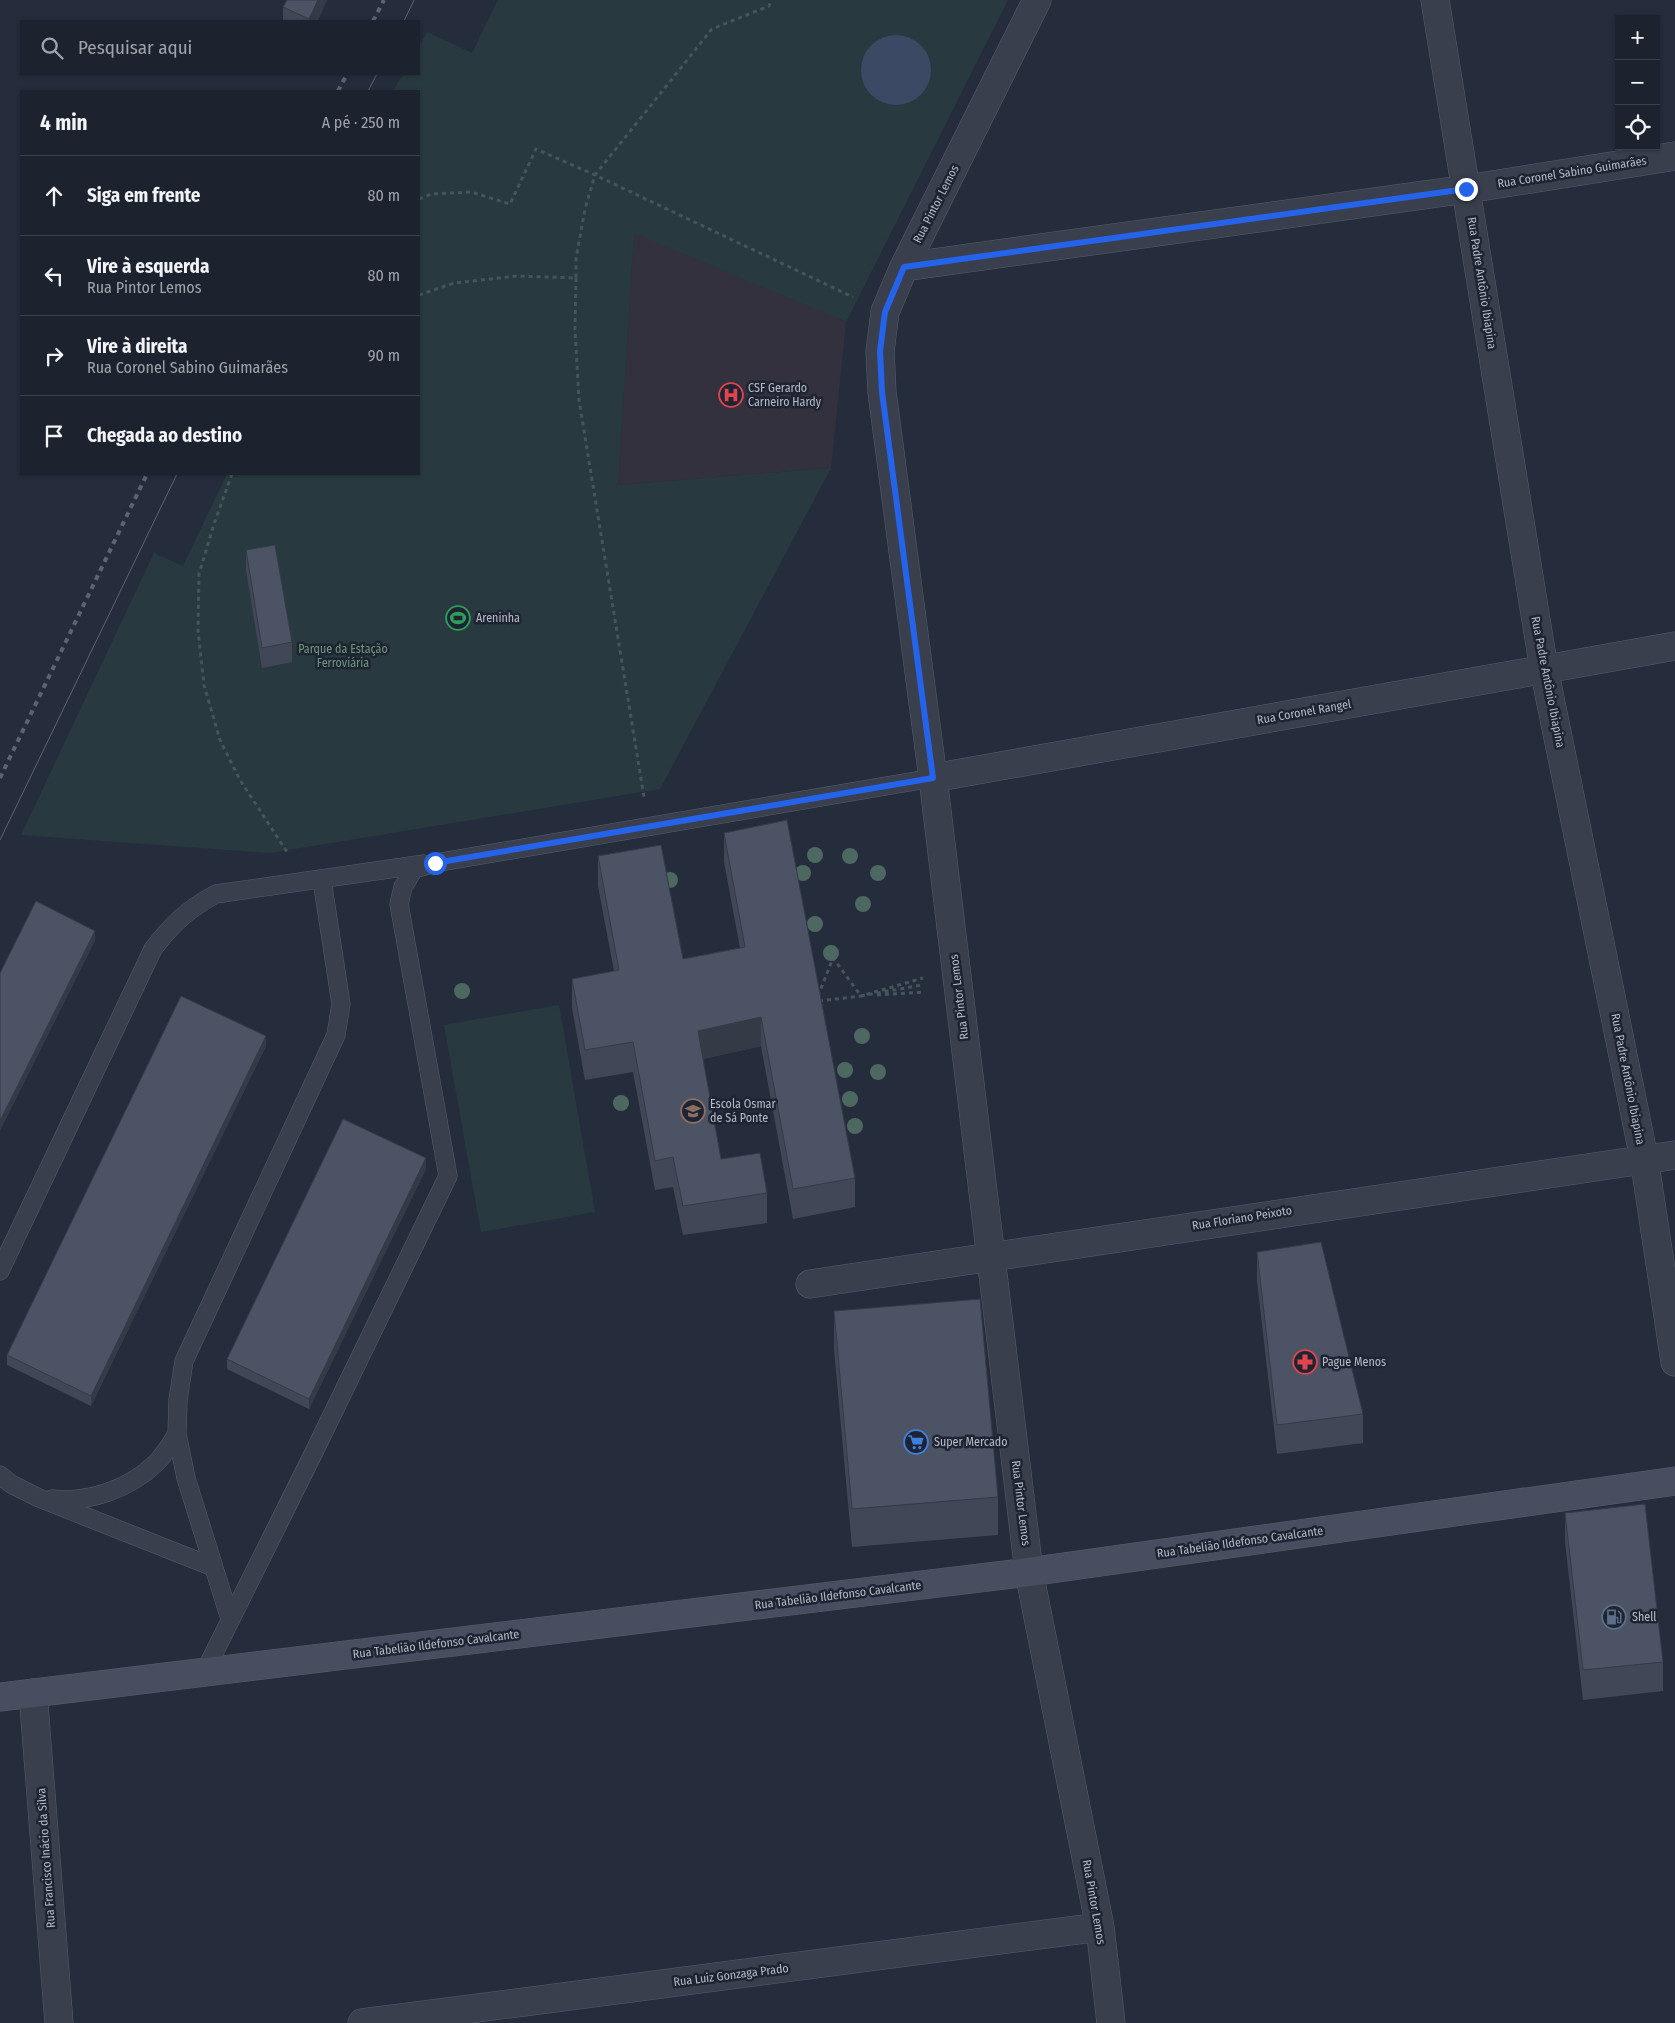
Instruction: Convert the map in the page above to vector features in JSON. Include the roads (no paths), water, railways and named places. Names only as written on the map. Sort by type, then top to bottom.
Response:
[{"type":"main road","name":"Rua Tabelião Ildefonso Cavalcante","points":[[0,1697],[1029,1572],[1675,1481]]},
{"type":"street","name":"Rua Pintor Lemos","points":[[1037,0],[904,267],[885,312],[880,351],[882,392],[933,778],[1029,1572],[1100,1927],[1111,2023]]},
{"type":"street","name":"Rua Padre Antônio Ibiapina","points":[[1435,0],[1544,668],[1644,1158],[1675,1362]]},
{"type":"street","name":"Rua Coronel Sabino Guimarães","points":[[904,267],[1466,189],[1675,156]]},
{"type":"street","name":"Rua Coronel Rangel","points":[[933,778],[1675,646]]},
{"type":"street","name":"Rua Floriano Peixoto","points":[[810,1284],[1644,1158],[1675,1155]]},
{"type":"street","name":"Rua Francisco Inácio da Silva","points":[[33,1693],[59,2023]]},
{"type":"street","name":"Rua Luiz Gonzaga Prado","points":[[362,2023],[1100,1927]]},
{"type":"lane","points":[[0,1271],[153,949],[170,928],[193,907],[216,894],[435,863],[933,778]]},
{"type":"lane","points":[[204,1673],[448,1176],[399,904],[403,887],[414,869],[435,863]]},
{"type":"lane","points":[[230,1619],[186,1478],[177,1434],[178,1400],[184,1361],[336,1035],[341,1004],[314,881]]},
{"type":"lane","points":[[39,1498],[71,1501],[97,1496],[129,1483],[157,1462],[177,1434]]},
{"type":"lane","points":[[0,1475],[11,1484],[39,1498],[213,1568]]},
{"type":"water","points":[[889,35],[903,35],[916,41],[925,50],[931,63],[929,83],[921,95],[903,105],[889,105],[876,99],[867,90],[861,77],[861,63],[867,50],[876,41]]},
{"type":"tram line","points":[[404,20],[414,0]]},
{"type":"tram line","points":[[369,90],[376,75]]},
{"type":"tram line","points":[[0,840],[177,475]]},
{"type":"railway","points":[[374,20],[384,0]]},
{"type":"railway","points":[[339,90],[346,75]]},
{"type":"railway","points":[[0,778],[147,475]]},
{"type":"place","name":"CSF Gerardo Carneiro Hardy","points":[[731,395]]},
{"type":"place","name":"Areninha","points":[[458,618]]},
{"type":"place","name":"Escola Osmar de Sá Ponte","points":[[693,1111]]},
{"type":"place","name":"Pague Menos","points":[[1305,1362]]},
{"type":"place","name":"Super Mercado","points":[[916,1442]]},
{"type":"place","name":"Shell","points":[[1614,1617]]},
{"type":"park label","name":"Parque da Estação Ferroviária","points":[[343,656]]}]
